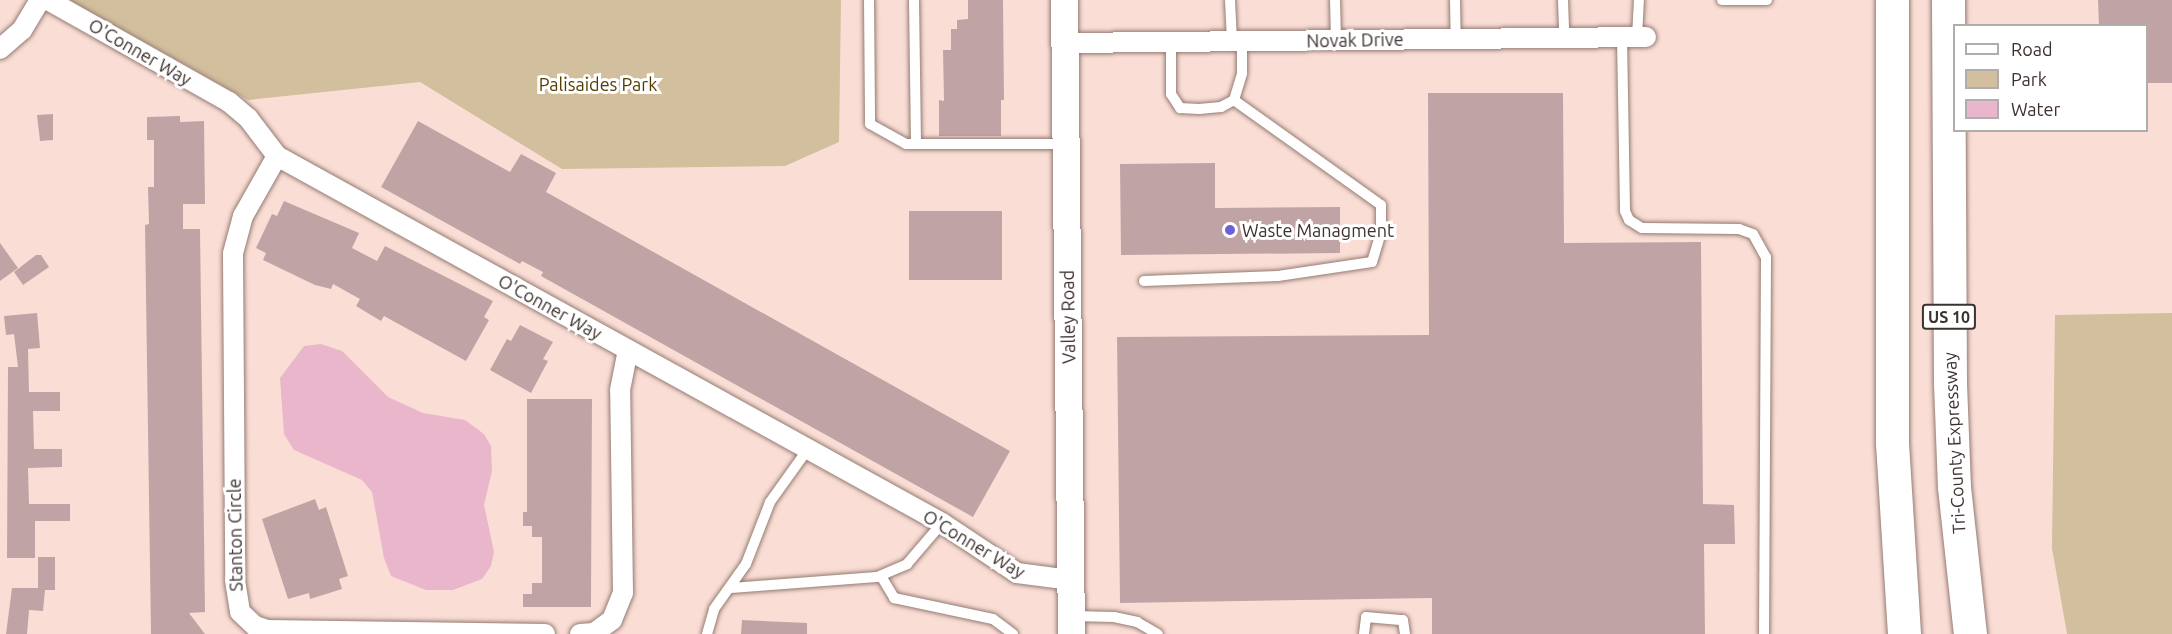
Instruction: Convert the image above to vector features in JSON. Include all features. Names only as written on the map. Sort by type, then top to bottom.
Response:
[{"type":"highway","points":[[1892,0],[1892,443],[1904,634]]},
{"type":"highway","name":"Tri-County Expressway","points":[[1948,0],[1950,383],[1954,487],[1970,634]]},
{"type":"main road","name":"Valley Road","points":[[1064,0],[1071,625]]},
{"type":"street","points":[[0,49],[22,30],[40,0]]},
{"type":"street","name":"O'Conner Way","points":[[48,0],[229,102],[248,118],[278,156],[942,523],[1017,573],[1070,580]]},
{"type":"street","name":"Novak Drive","points":[[1065,43],[1635,37]]},
{"type":"street","name":"Stanton Circle","points":[[278,156],[243,216],[234,254],[235,580],[240,612],[255,626],[267,630],[545,634]]},
{"type":"street","points":[[580,634],[594,633],[612,620],[623,593],[620,390],[628,350]]},
{"type":"lane","points":[[869,0],[870,124],[906,144],[1066,144]]},
{"type":"lane","points":[[914,0],[916,144]]},
{"type":"lane","points":[[1171,42],[1171,94],[1180,108],[1221,107],[1234,100],[1242,72],[1230,0]]},
{"type":"lane","points":[[1335,0],[1336,40]]},
{"type":"lane","points":[[1455,0],[1456,39]]},
{"type":"lane","points":[[1563,0],[1564,38]]},
{"type":"lane","points":[[1639,0],[1625,211],[1629,220],[1642,228],[1739,229],[1753,234],[1766,257],[1764,634]]},
{"type":"lane","points":[[1722,0],[1767,0]]},
{"type":"lane","points":[[1144,281],[1278,276],[1372,262],[1380,232],[1381,205],[1234,100]]},
{"type":"lane","points":[[707,634],[714,609],[746,564],[770,502],[808,449]]},
{"type":"lane","points":[[731,588],[830,584],[881,576],[907,564],[942,523]]},
{"type":"lane","points":[[881,576],[894,598],[993,619],[1013,634]]},
{"type":"lane","points":[[1071,625],[1114,616],[1137,622],[1158,634]]},
{"type":"lane","points":[[1364,634],[1366,617],[1403,620],[1405,634]]},
{"type":"green space","name":"Palisaides Park","points":[[70,0],[841,0],[839,142],[785,166],[562,169],[420,82],[248,100]]},
{"type":"green space","points":[[2172,313],[2172,634],[2067,634],[2052,548],[2055,315]]},
{"type":"water","points":[[321,344],[342,351],[388,397],[423,413],[465,420],[484,434],[491,446],[492,471],[484,505],[494,552],[491,566],[482,579],[453,590],[426,590],[391,576],[384,558],[372,492],[362,480],[294,450],[284,434],[280,378],[304,346]]},
{"type":"building","points":[[968,0],[1003,0],[1004,100],[1001,100],[1001,136],[939,136],[939,100],[944,101],[943,50],[951,50],[951,29],[957,29],[957,20],[968,19]]},
{"type":"building","points":[[2098,0],[2172,0],[2172,83],[2148,83],[2148,24],[2099,24]]},
{"type":"building","points":[[1428,93],[1563,93],[1564,243],[1701,242],[1703,504],[1734,505],[1735,544],[1704,544],[1705,634],[1432,634],[1432,598],[1120,603],[1117,337],[1429,335]]},
{"type":"building","points":[[53,114],[53,140],[40,141],[37,115]]},
{"type":"building","points":[[180,116],[180,122],[204,121],[205,204],[183,204],[183,229],[200,229],[205,612],[189,613],[205,634],[151,634],[145,225],[149,224],[148,187],[154,187],[154,140],[147,140],[147,117]]},
{"type":"building","points":[[418,121],[510,172],[521,154],[556,173],[546,192],[1010,451],[973,517],[541,276],[543,272],[522,261],[520,264],[381,187]]},
{"type":"building","name":"Waste Managment","points":[[1215,163],[1215,208],[1340,207],[1340,253],[1121,255],[1120,164]]},
{"type":"building","points":[[284,201],[359,233],[352,248],[377,261],[385,246],[493,301],[484,317],[489,320],[466,361],[384,316],[381,321],[356,306],[360,299],[333,284],[331,289],[315,285],[263,260],[266,253],[256,248],[272,214],[277,216]]},
{"type":"building","points":[[909,211],[1002,211],[1002,280],[909,280]]},
{"type":"building","points":[[0,243],[18,268],[0,281]]},
{"type":"building","points":[[36,255],[41,255],[49,267],[23,285],[14,272]]},
{"type":"building","points":[[37,313],[40,348],[28,349],[29,392],[60,392],[60,411],[33,411],[34,449],[62,449],[62,467],[28,468],[29,504],[70,504],[70,521],[35,521],[35,558],[7,558],[8,367],[18,367],[14,334],[6,335],[4,316]]},
{"type":"building","points":[[520,325],[553,342],[543,359],[548,361],[531,393],[490,370],[507,339],[511,341]]},
{"type":"building","points":[[527,399],[592,399],[591,607],[523,607],[523,594],[532,594],[532,583],[542,583],[542,537],[532,537],[532,526],[523,526],[523,512],[527,512]]},
{"type":"building","points":[[315,499],[319,510],[326,507],[348,576],[339,579],[342,589],[310,599],[309,593],[288,599],[262,519]]},
{"type":"building","points":[[38,557],[55,557],[55,590],[45,590],[43,611],[29,610],[27,634],[6,634],[12,588],[38,588]]},
{"type":"building","points":[[742,620],[807,623],[807,634],[741,634]]},
{"type":"place","name":"Waste Managment","points":[[1230,230]]}]
